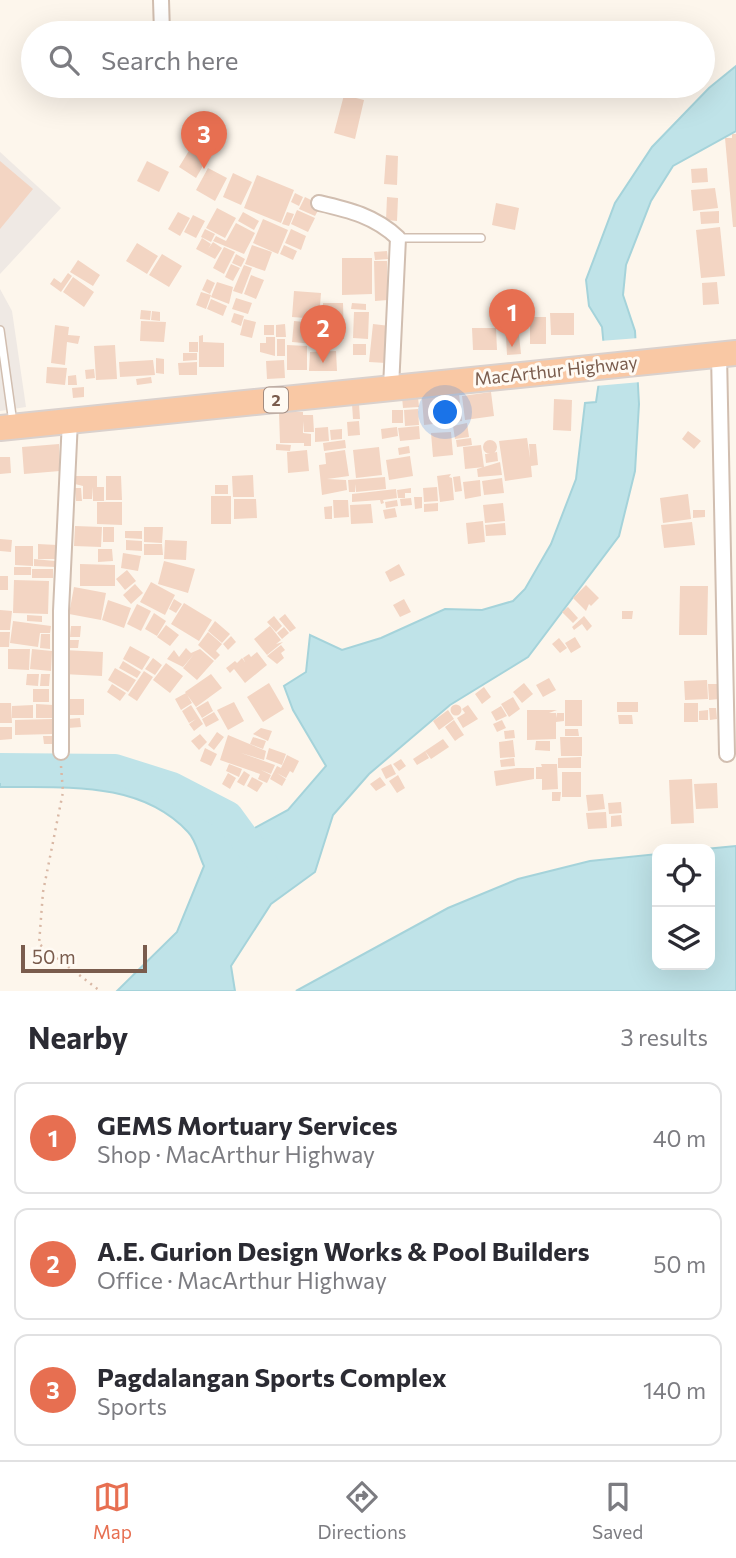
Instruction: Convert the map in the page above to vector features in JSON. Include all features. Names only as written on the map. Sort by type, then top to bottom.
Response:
[{"type":"highway","name":"MacArthur Highway","points":[[6,428],[721,354]]},
{"type":"street","points":[[161,0],[162,21]]},
{"type":"street","points":[[319,203],[368,216],[398,238],[391,388]]},
{"type":"street","points":[[721,354],[727,754]]},
{"type":"street","points":[[61,752],[61,611],[69,421]]},
{"type":"lane","points":[[398,238],[481,238]]},
{"type":"lane","points":[[0,330],[6,428]]},
{"type":"path","points":[[61,752],[62,792],[43,892],[39,944],[100,991]]},
{"type":"shaded area","points":[[0,152],[61,208],[0,274]]},
{"type":"shaded area","points":[[0,289],[12,311],[26,407],[0,411]]},
{"type":"water","points":[[736,66],[736,131],[673,166],[651,201],[626,265],[623,295],[635,331],[639,404],[635,471],[619,536],[528,657],[450,705],[369,774],[333,815],[315,872],[271,904],[231,966],[235,991],[117,991],[177,932],[204,866],[193,839],[169,815],[124,795],[75,788],[0,787],[0,757],[52,757],[81,761],[167,784],[215,808],[242,835],[288,810],[326,766],[293,710],[284,686],[306,672],[310,635],[342,650],[381,638],[445,609],[482,610],[513,601],[525,589],[551,544],[576,479],[585,403],[596,402],[604,348],[602,327],[589,306],[586,280],[615,203],[652,147],[699,98],[715,98],[715,83]]},
{"type":"water","points":[[736,846],[736,991],[296,991],[448,908],[518,879],[590,861],[652,855],[652,970],[715,970],[715,848]]},
{"type":"pier","points":[[639,338],[641,382],[595,386],[600,341]]},
{"type":"building","points":[[343,98],[364,100],[355,139],[334,133]]},
{"type":"building","points":[[732,134],[736,134],[736,227],[733,227],[725,138],[732,138]]},
{"type":"building","points":[[190,149],[207,159],[196,178],[179,167]]},
{"type":"building","points":[[386,155],[398,156],[397,185],[384,184]]},
{"type":"building","points":[[0,161],[33,189],[0,229]]},
{"type":"building","points":[[147,161],[169,172],[159,192],[137,181]]},
{"type":"building","points":[[208,168],[227,178],[215,201],[196,190]]},
{"type":"building","points":[[707,168],[708,182],[692,183],[691,169]]},
{"type":"building","points":[[233,173],[252,182],[241,205],[223,197]]},
{"type":"building","points":[[257,175],[294,190],[281,223],[244,208]]},
{"type":"building","points":[[715,188],[718,208],[693,211],[691,190]]},
{"type":"building","points":[[295,193],[303,197],[299,206],[291,202]]},
{"type":"building","points":[[305,197],[321,205],[315,216],[299,209]]},
{"type":"building","points":[[387,197],[398,198],[397,221],[386,220]]},
{"type":"building","points":[[496,203],[519,208],[515,230],[492,225]]},
{"type":"building","points":[[217,208],[236,218],[225,238],[206,228]]},
{"type":"building","points":[[297,210],[315,218],[308,232],[291,224]]},
{"type":"building","points":[[719,211],[719,223],[701,224],[700,212]]},
{"type":"building","points":[[178,212],[190,218],[180,236],[168,229]]},
{"type":"building","points":[[243,212],[259,221],[254,230],[238,221]]},
{"type":"building","points":[[287,212],[294,214],[289,226],[282,224]]},
{"type":"building","points":[[193,215],[205,221],[196,238],[184,232]]},
{"type":"building","points":[[263,219],[288,230],[278,254],[253,243]]},
{"type":"building","points":[[236,223],[255,233],[244,254],[213,241],[216,236],[226,241]]},
{"type":"building","points":[[720,227],[725,276],[701,278],[696,230]]},
{"type":"building","points":[[205,229],[215,234],[211,242],[201,237]]},
{"type":"building","points":[[291,229],[306,236],[301,250],[285,243]]},
{"type":"building","points":[[202,238],[211,244],[208,249],[213,242],[222,248],[215,259],[196,249]]},
{"type":"building","points":[[137,243],[158,256],[147,274],[126,261]]},
{"type":"building","points":[[252,245],[272,252],[265,271],[245,264]]},
{"type":"building","points":[[284,245],[297,251],[293,260],[280,254]]},
{"type":"building","points":[[224,247],[235,252],[224,274],[213,268]]},
{"type":"building","points":[[387,251],[388,259],[375,260],[374,252]]},
{"type":"building","points":[[162,254],[182,266],[169,287],[149,275]]},
{"type":"building","points":[[236,254],[245,259],[241,267],[232,263]]},
{"type":"building","points":[[342,258],[372,258],[372,294],[342,295]]},
{"type":"building","points":[[78,260],[100,275],[93,286],[70,272]]},
{"type":"building","points":[[374,261],[387,261],[388,300],[375,301]]},
{"type":"building","points":[[231,264],[240,268],[233,281],[225,277]]},
{"type":"building","points":[[244,265],[252,268],[242,294],[233,291]]},
{"type":"building","points":[[68,273],[72,276],[61,292],[50,284],[54,278],[61,283]]},
{"type":"building","points":[[251,275],[264,280],[256,299],[244,294]]},
{"type":"building","points":[[73,277],[94,292],[84,307],[63,292]]},
{"type":"building","points":[[207,279],[215,283],[210,294],[202,290]]},
{"type":"building","points":[[217,282],[233,287],[229,304],[211,297]]},
{"type":"building","points":[[717,282],[719,304],[703,305],[702,283]]},
{"type":"building","points":[[294,291],[321,293],[319,319],[292,317]]},
{"type":"building","points":[[201,292],[211,295],[206,309],[196,305]]},
{"type":"building","points":[[236,298],[252,303],[248,314],[232,309]]},
{"type":"building","points":[[211,299],[227,306],[223,316],[207,309]]},
{"type":"building","points":[[323,303],[343,303],[344,339],[323,339]]},
{"type":"building","points":[[352,303],[366,304],[366,310],[351,309]]},
{"type":"building","points":[[141,310],[151,311],[150,320],[140,319]]},
{"type":"building","points":[[152,311],[160,312],[160,321],[151,320]]},
{"type":"building","points":[[354,312],[369,312],[368,339],[353,338]]},
{"type":"building","points":[[234,313],[244,316],[241,326],[231,322]]},
{"type":"building","points":[[550,313],[574,313],[574,335],[551,335]]},
{"type":"building","points":[[530,317],[546,317],[546,344],[530,344]]},
{"type":"building","points":[[244,319],[256,322],[252,338],[240,335]]},
{"type":"building","points":[[141,321],[166,322],[164,342],[140,341]]},
{"type":"building","points":[[294,321],[316,323],[314,344],[292,342]]},
{"type":"building","points":[[524,321],[524,329],[514,330],[513,322]]},
{"type":"building","points":[[285,324],[286,337],[276,337],[276,325]]},
{"type":"building","points":[[373,324],[390,326],[386,363],[369,362]]},
{"type":"building","points":[[55,325],[69,327],[68,335],[80,336],[78,344],[67,342],[65,365],[51,363]]},
{"type":"building","points":[[264,325],[274,325],[274,335],[264,335]]},
{"type":"building","points":[[472,328],[496,328],[497,350],[473,350]]},
{"type":"building","points":[[203,335],[203,342],[224,343],[224,367],[199,367],[199,336]]},
{"type":"building","points":[[519,335],[521,354],[507,355],[506,336]]},
{"type":"building","points":[[266,337],[275,337],[275,356],[260,352],[260,343],[266,343]]},
{"type":"building","points":[[277,339],[285,339],[285,356],[277,356]]},
{"type":"building","points":[[189,342],[198,342],[198,352],[189,352]]},
{"type":"building","points":[[353,344],[366,344],[366,355],[353,355]]},
{"type":"building","points":[[115,345],[117,379],[96,380],[94,346]]},
{"type":"building","points":[[287,345],[307,346],[307,370],[287,370]]},
{"type":"building","points":[[336,351],[337,371],[309,371],[310,352]]},
{"type":"building","points":[[183,353],[197,353],[197,360],[183,361]]},
{"type":"building","points":[[156,358],[164,359],[164,374],[156,373]]},
{"type":"building","points":[[153,360],[155,375],[120,377],[119,362]]},
{"type":"building","points":[[284,360],[285,378],[267,379],[266,361]]},
{"type":"building","points":[[197,362],[197,375],[179,375],[178,363]]},
{"type":"building","points":[[47,367],[67,368],[65,385],[46,383]]},
{"type":"building","points":[[94,369],[95,378],[86,379],[85,370]]},
{"type":"building","points":[[76,375],[77,385],[68,385],[68,376]]},
{"type":"building","points":[[151,377],[152,383],[137,385],[136,379]]},
{"type":"building","points":[[84,387],[84,397],[73,398],[72,388]]},
{"type":"building","points":[[491,392],[494,416],[465,420],[462,396]]},
{"type":"building","points":[[459,394],[462,421],[424,425],[422,398]]},
{"type":"building","points":[[402,397],[418,397],[419,407],[403,408]]},
{"type":"building","points":[[554,399],[572,400],[571,431],[553,430]]},
{"type":"building","points":[[352,404],[359,404],[360,419],[353,419]]},
{"type":"building","points":[[418,409],[419,425],[405,426],[404,410]]},
{"type":"building","points":[[392,410],[403,410],[403,423],[392,423]]},
{"type":"building","points":[[279,412],[303,412],[303,415],[313,415],[314,432],[304,432],[303,421],[303,433],[311,434],[311,446],[304,446],[304,443],[280,443]]},
{"type":"building","points":[[359,421],[360,435],[348,436],[347,422]]},
{"type":"building","points":[[467,423],[469,437],[455,439],[453,426]]},
{"type":"building","points":[[419,426],[420,439],[400,441],[398,428]]},
{"type":"building","points":[[328,427],[329,441],[315,442],[315,428]]},
{"type":"building","points":[[397,427],[398,436],[382,439],[381,429]]},
{"type":"building","points":[[342,429],[342,439],[331,440],[330,430]]},
{"type":"building","points":[[688,431],[701,441],[694,449],[682,439]]},
{"type":"building","points":[[451,432],[453,455],[433,457],[431,433]]},
{"type":"building","points":[[471,438],[472,445],[457,447],[456,440]]},
{"type":"building","points":[[527,438],[530,458],[529,444],[536,444],[538,465],[531,466],[532,477],[505,481],[499,441]]},
{"type":"building","points":[[345,440],[346,448],[324,451],[323,443]]},
{"type":"building","points":[[490,440],[495,442],[495,452],[490,454],[485,452],[483,447],[485,442]]},
{"type":"building","points":[[59,444],[60,471],[24,474],[22,447]]},
{"type":"building","points":[[276,444],[291,445],[290,451],[276,450]]},
{"type":"building","points":[[481,445],[484,467],[465,469],[463,447]]},
{"type":"building","points":[[409,446],[410,453],[399,455],[398,448]]},
{"type":"building","points":[[379,447],[382,475],[356,478],[353,450]]},
{"type":"building","points":[[307,450],[309,471],[288,473],[287,452]]},
{"type":"building","points":[[345,450],[349,476],[327,479],[346,480],[347,490],[322,495],[319,465],[326,464],[325,453]]},
{"type":"building","points":[[497,452],[498,461],[486,463],[485,454]]},
{"type":"building","points":[[410,456],[413,476],[389,480],[386,460]]},
{"type":"building","points":[[0,457],[10,457],[11,473],[0,474]]},
{"type":"building","points":[[500,462],[502,475],[478,477],[477,469]]},
{"type":"building","points":[[451,474],[449,477],[452,478],[454,500],[440,502],[437,476]]},
{"type":"building","points":[[253,475],[254,497],[233,497],[232,476]]},
{"type":"building","points":[[71,476],[97,476],[97,487],[104,487],[104,501],[93,501],[93,487],[92,499],[83,499],[83,486],[71,483]]},
{"type":"building","points":[[106,476],[121,476],[122,500],[106,500]]},
{"type":"building","points":[[460,476],[462,491],[455,492],[453,477]]},
{"type":"building","points":[[385,477],[386,489],[356,492],[356,484],[355,492],[349,492],[348,480]]},
{"type":"building","points":[[502,478],[504,493],[484,495],[482,481]]},
{"type":"building","points":[[480,480],[481,496],[465,499],[463,482]]},
{"type":"building","points":[[215,485],[228,485],[228,494],[215,494]]},
{"type":"building","points":[[437,487],[438,501],[424,502],[423,488]]},
{"type":"building","points":[[75,488],[81,488],[82,501],[76,501]]},
{"type":"building","points":[[411,488],[411,493],[405,493],[405,498],[398,498],[397,490]]},
{"type":"building","points":[[396,489],[397,498],[383,500],[384,503],[381,504],[380,500],[352,502],[352,494]]},
{"type":"building","points":[[688,494],[691,519],[663,523],[660,498]]},
{"type":"building","points":[[211,496],[231,496],[231,524],[211,524]]},
{"type":"building","points":[[414,497],[422,497],[422,508],[415,509]]},
{"type":"building","points":[[411,498],[412,505],[401,506],[400,499]]},
{"type":"building","points":[[234,499],[256,499],[257,518],[234,519]]},
{"type":"building","points":[[333,500],[348,500],[349,517],[334,518]]},
{"type":"building","points":[[397,500],[398,506],[386,508],[385,502]]},
{"type":"building","points":[[97,502],[122,502],[122,525],[97,524]]},
{"type":"building","points":[[438,503],[438,511],[424,512],[424,504]]},
{"type":"building","points":[[503,503],[505,521],[485,523],[483,505]]},
{"type":"building","points":[[371,504],[373,523],[351,524],[350,505]]},
{"type":"building","points":[[332,506],[332,519],[325,519],[324,507]]},
{"type":"building","points":[[395,508],[397,517],[385,519],[383,510]]},
{"type":"building","points":[[693,510],[705,510],[705,517],[693,518]]},
{"type":"building","points":[[483,521],[485,542],[468,544],[466,523]]},
{"type":"building","points":[[692,522],[695,545],[664,548],[661,525]]},
{"type":"building","points":[[505,523],[506,535],[486,536],[485,525]]},
{"type":"building","points":[[75,526],[102,527],[101,547],[74,546]]},
{"type":"building","points":[[103,527],[114,527],[114,542],[103,542]]},
{"type":"building","points":[[144,527],[163,527],[162,543],[144,542]]},
{"type":"building","points":[[125,531],[142,531],[142,539],[125,538]]},
{"type":"building","points":[[0,539],[12,540],[11,552],[0,551]]},
{"type":"building","points":[[126,540],[142,541],[142,551],[126,550]]},
{"type":"building","points":[[165,540],[187,541],[186,560],[164,559]]},
{"type":"building","points":[[38,544],[57,545],[56,559],[38,559]]},
{"type":"building","points":[[144,544],[162,544],[163,555],[144,555]]},
{"type":"building","points":[[15,546],[33,546],[33,566],[15,565]]},
{"type":"building","points":[[98,549],[112,549],[113,561],[98,562]]},
{"type":"building","points":[[123,553],[141,556],[138,571],[121,568]]},
{"type":"building","points":[[34,559],[55,561],[55,567],[34,566]]},
{"type":"building","points":[[164,561],[195,569],[188,593],[158,584]]},
{"type":"building","points":[[80,564],[115,565],[115,586],[80,586]]},
{"type":"building","points":[[399,564],[405,575],[390,582],[385,572]]},
{"type":"building","points":[[14,567],[31,567],[31,575],[14,575]]},
{"type":"building","points":[[32,569],[53,569],[53,578],[32,578]]},
{"type":"building","points":[[127,570],[136,581],[125,590],[116,579]]},
{"type":"building","points":[[0,576],[8,576],[8,590],[0,590]]},
{"type":"building","points":[[14,580],[49,581],[48,614],[13,613]]},
{"type":"building","points":[[151,582],[175,595],[165,615],[140,602]]},
{"type":"building","points":[[135,584],[143,593],[131,604],[123,595]]},
{"type":"building","points":[[586,585],[599,598],[591,606],[589,604],[586,611],[573,598]]},
{"type":"building","points":[[680,586],[708,586],[707,635],[679,635]]},
{"type":"building","points":[[74,587],[106,593],[101,620],[69,614]]},
{"type":"building","points":[[174,599],[182,604],[176,613],[169,609]]},
{"type":"building","points":[[404,599],[411,612],[400,617],[393,605]]},
{"type":"building","points":[[108,600],[131,608],[124,628],[102,620]]},
{"type":"building","points":[[184,603],[212,620],[199,641],[171,624]]},
{"type":"building","points":[[137,604],[151,611],[141,631],[127,624]]},
{"type":"building","points":[[568,607],[578,618],[573,623],[562,612]]},
{"type":"building","points":[[0,610],[12,611],[10,630],[0,630]]},
{"type":"building","points":[[622,611],[633,611],[632,619],[622,619]]},
{"type":"building","points":[[154,613],[166,621],[157,636],[145,629]]},
{"type":"building","points":[[285,614],[296,628],[290,632],[279,619]]},
{"type":"building","points":[[27,615],[42,616],[42,622],[27,621]]},
{"type":"building","points":[[274,616],[282,626],[276,632],[267,622]]},
{"type":"building","points":[[584,616],[592,626],[587,631],[582,624],[574,630],[572,627]]},
{"type":"building","points":[[13,621],[51,626],[50,633],[40,633],[38,647],[10,643]]},
{"type":"building","points":[[215,621],[230,634],[222,643],[208,631]]},
{"type":"building","points":[[166,625],[179,635],[170,646],[157,637]]},
{"type":"building","points":[[71,626],[81,626],[80,637],[70,637]]},
{"type":"building","points":[[270,626],[281,640],[276,644],[283,642],[267,655],[254,639]]},
{"type":"building","points":[[284,627],[289,633],[282,639],[277,633]]},
{"type":"building","points":[[0,632],[10,632],[9,647],[0,647]]},
{"type":"building","points":[[208,632],[222,644],[216,651],[220,655],[215,660],[198,645]]},
{"type":"building","points":[[41,634],[50,634],[50,649],[40,648]]},
{"type":"building","points":[[231,636],[236,642],[228,650],[223,644]]},
{"type":"building","points":[[575,637],[581,647],[571,653],[565,643]]},
{"type":"building","points":[[559,638],[567,648],[560,653],[552,644]]},
{"type":"building","points":[[64,640],[79,640],[78,648],[64,648]]},
{"type":"building","points":[[281,645],[285,650],[281,653],[284,658],[277,664],[267,656]]},
{"type":"building","points":[[130,646],[150,657],[142,670],[123,659]]},
{"type":"building","points":[[186,648],[191,653],[200,649],[214,661],[197,680],[183,668],[194,654],[183,667],[167,659],[174,650],[179,657]]},
{"type":"building","points":[[8,649],[30,649],[29,670],[8,669]]},
{"type":"building","points":[[32,649],[52,651],[51,671],[30,669]]},
{"type":"building","points":[[64,650],[103,652],[102,676],[63,674]]},
{"type":"building","points":[[257,652],[267,665],[245,683],[234,669],[230,673],[226,668],[242,658],[245,662],[243,658],[249,654],[251,657]]},
{"type":"building","points":[[153,658],[162,665],[155,675],[145,669]]},
{"type":"building","points":[[123,661],[141,672],[137,678],[119,668]]},
{"type":"building","points":[[166,663],[183,676],[170,693],[153,680]]},
{"type":"building","points":[[115,668],[136,680],[128,692],[108,680]]},
{"type":"building","points":[[144,671],[153,677],[137,701],[128,695]]},
{"type":"building","points":[[27,674],[39,674],[38,686],[26,685]]},
{"type":"building","points":[[41,674],[50,674],[49,686],[40,686]]},
{"type":"building","points":[[211,674],[222,688],[196,707],[185,692]]},
{"type":"building","points":[[549,678],[556,690],[543,697],[536,685]]},
{"type":"building","points":[[707,680],[708,699],[685,700],[684,681]]},
{"type":"building","points":[[269,683],[284,709],[263,722],[247,697]]},
{"type":"building","points":[[524,683],[533,694],[522,703],[513,692]]},
{"type":"building","points":[[112,684],[126,693],[120,701],[107,692]]},
{"type":"building","points":[[708,684],[718,684],[719,699],[709,700]]},
{"type":"building","points":[[484,687],[491,697],[482,704],[475,694]]},
{"type":"building","points":[[33,689],[49,689],[49,702],[33,702]]},
{"type":"building","points":[[186,693],[192,703],[181,710],[175,699]]},
{"type":"building","points":[[513,697],[520,709],[509,717],[501,704]]},
{"type":"building","points":[[65,699],[84,699],[84,715],[66,715]]},
{"type":"building","points":[[565,700],[582,700],[582,726],[565,726]]},
{"type":"building","points":[[208,701],[213,711],[202,718],[196,708]]},
{"type":"building","points":[[234,702],[244,721],[228,730],[217,710]]},
{"type":"building","points":[[617,702],[638,702],[638,712],[617,712]]},
{"type":"building","points":[[0,703],[11,703],[12,723],[0,723]]},
{"type":"building","points":[[684,703],[698,703],[698,722],[684,722]]},
{"type":"building","points":[[36,704],[53,705],[53,718],[36,718]]},
{"type":"building","points":[[456,704],[462,710],[456,716],[450,710]]},
{"type":"building","points":[[33,705],[33,718],[12,718],[12,706]]},
{"type":"building","points":[[191,705],[203,724],[194,731],[189,724],[196,719],[189,723],[182,711]]},
{"type":"building","points":[[468,705],[478,719],[463,728],[457,718],[465,713],[462,709]]},
{"type":"building","points":[[501,706],[507,716],[496,721],[491,712]]},
{"type":"building","points":[[709,708],[716,708],[717,719],[710,720]]},
{"type":"building","points":[[448,710],[454,719],[439,730],[433,721]]},
{"type":"building","points":[[527,710],[557,710],[549,713],[556,713],[556,718],[557,713],[564,713],[564,721],[556,722],[556,739],[527,740]]},
{"type":"building","points":[[708,710],[708,720],[699,720],[699,711]]},
{"type":"building","points":[[214,712],[219,720],[206,727],[202,719]]},
{"type":"building","points":[[618,715],[632,715],[633,724],[619,724]]},
{"type":"building","points":[[80,718],[81,727],[68,728],[67,719]]},
{"type":"building","points":[[52,719],[53,734],[15,735],[15,720]]},
{"type":"building","points":[[454,720],[464,735],[455,741],[445,727]]},
{"type":"building","points":[[502,720],[506,728],[497,732],[493,724]]},
{"type":"building","points":[[0,727],[12,727],[12,739],[0,740]]},
{"type":"building","points":[[261,728],[272,731],[268,741],[253,734]]},
{"type":"building","points":[[565,729],[578,729],[579,736],[565,736]]},
{"type":"building","points":[[514,730],[515,738],[505,739],[504,731]]},
{"type":"building","points":[[217,732],[224,737],[214,750],[208,745]]},
{"type":"building","points":[[200,734],[207,742],[199,750],[191,741]]},
{"type":"building","points":[[228,735],[266,751],[264,760],[241,753],[275,765],[271,774],[261,770],[271,775],[267,783],[258,779],[260,774],[220,760]]},
{"type":"building","points":[[43,736],[53,736],[53,744],[44,744]]},
{"type":"building","points":[[253,737],[266,741],[263,749],[250,744]]},
{"type":"building","points":[[560,737],[582,737],[582,756],[561,756]]},
{"type":"building","points":[[443,739],[449,747],[431,759],[425,751]]},
{"type":"building","points":[[513,740],[515,757],[500,758],[499,742]]},
{"type":"building","points":[[536,741],[550,741],[550,751],[535,750]]},
{"type":"building","points":[[205,748],[217,754],[211,766],[200,761]]},
{"type":"building","points":[[269,748],[286,754],[282,765],[266,759]]},
{"type":"building","points":[[425,751],[429,758],[417,765],[413,759]]},
{"type":"building","points":[[287,755],[299,761],[293,773],[290,771],[286,778],[277,773],[286,779],[282,786],[270,779],[277,766],[281,768]]},
{"type":"building","points":[[581,757],[581,768],[558,768],[558,758]]},
{"type":"building","points":[[514,758],[515,766],[501,767],[500,760]]},
{"type":"building","points":[[401,759],[406,766],[399,771],[393,764]]},
{"type":"building","points":[[229,764],[242,769],[239,777],[226,771]]},
{"type":"building","points":[[391,764],[396,774],[386,779],[381,769]]},
{"type":"building","points":[[541,764],[557,764],[558,789],[542,790],[542,779],[536,779],[536,767],[542,767]]},
{"type":"building","points":[[534,768],[534,779],[496,786],[494,771]]},
{"type":"building","points":[[244,771],[250,775],[244,786],[237,782]]},
{"type":"building","points":[[562,772],[581,772],[581,797],[562,797]]},
{"type":"building","points":[[228,773],[236,778],[230,789],[222,784]]},
{"type":"building","points":[[398,775],[405,788],[397,793],[389,781]]},
{"type":"building","points":[[252,777],[263,783],[257,792],[247,786]]},
{"type":"building","points":[[380,777],[386,785],[376,791],[370,784]]},
{"type":"building","points":[[692,779],[694,823],[671,824],[669,780]]},
{"type":"building","points":[[717,783],[718,808],[696,809],[694,784]]},
{"type":"building","points":[[552,792],[561,792],[560,801],[552,801]]},
{"type":"building","points":[[603,794],[605,809],[588,811],[586,795]]},
{"type":"building","points":[[621,802],[622,813],[609,814],[608,803]]},
{"type":"building","points":[[606,812],[607,828],[588,829],[586,813]]},
{"type":"building","points":[[621,815],[622,826],[611,827],[611,816]]},
{"type":"waterway","points":[[0,768],[115,769],[172,787],[228,816],[265,867]]},
{"type":"place","name":"Pagdalangan Sports Complex","points":[[204,169]]},
{"type":"place","name":"GEMS Mortuary Services","points":[[512,347]]},
{"type":"place","name":"A.E. Gurion Design Works & Pool Builders","points":[[323,363]]}]
